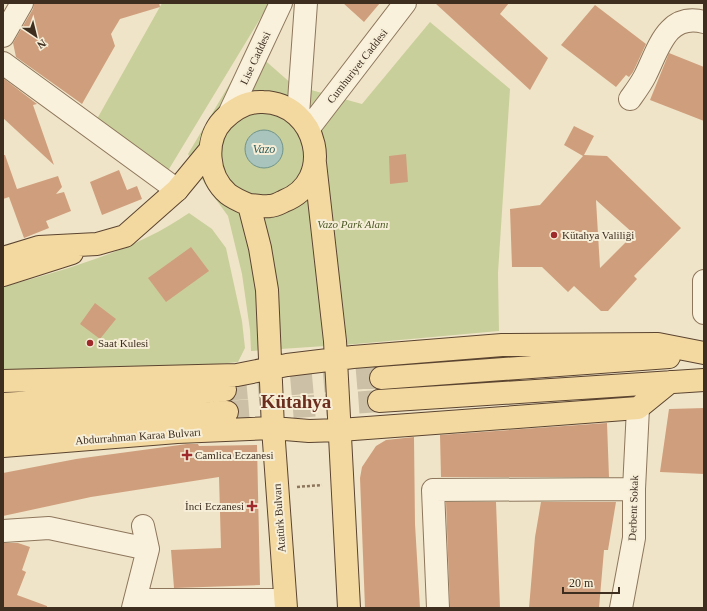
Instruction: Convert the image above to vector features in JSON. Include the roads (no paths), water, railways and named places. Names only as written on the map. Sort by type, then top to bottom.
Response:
[{"type":"main road","points":[[3,275],[125,236],[177,190],[210,150],[216,130],[229,114],[242,106],[256,102],[271,102],[286,106],[304,121],[315,144],[315,161],[336,359],[349,608]]},
{"type":"main road","points":[[210,150],[214,174],[228,194],[249,205],[271,206],[292,198],[308,182],[315,161]]},
{"type":"main road","name":"Atatürk Bulvarı","points":[[249,205],[260,248],[267,290],[273,428],[285,604]]},
{"type":"main road","points":[[3,258],[39,247],[97,244]]},
{"type":"main road","points":[[3,381],[237,375],[336,359],[502,345],[658,344],[704,353]]},
{"type":"main road","points":[[380,378],[618,362],[704,353]]},
{"type":"main road","points":[[379,401],[704,380]]},
{"type":"main road","points":[[638,408],[670,382]]},
{"type":"main road","points":[[3,404],[225,390]]},
{"type":"main road","name":"Abdurrahman Karaa Bulvarı","points":[[3,446],[177,432],[273,428],[309,431],[340,430],[638,408]]},
{"type":"main road","points":[[3,426],[228,412]]},
{"type":"street","points":[[3,36],[22,3]]},
{"type":"street","name":"Lise Caddesi","points":[[229,114],[280,3]]},
{"type":"street","points":[[304,121],[306,3]]},
{"type":"street","name":"Cumhuriyet Caddesi","points":[[304,121],[405,3]]},
{"type":"street","points":[[630,99],[645,77],[656,50],[667,32],[686,21],[704,22]]},
{"type":"street","points":[[3,63],[177,190]]},
{"type":"street","points":[[704,281],[704,313]]},
{"type":"street","name":"Derbent Sokak","points":[[621,608],[634,538],[634,489],[638,408]]},
{"type":"street","points":[[438,608],[433,490],[634,489]]},
{"type":"street","points":[[143,526],[148,549],[134,604],[285,604]]},
{"type":"street","points":[[3,531],[50,528],[148,549]]},
{"type":"water","name":"Vazo","points":[[264,130],[277,136],[283,149],[277,162],[264,168],[251,162],[245,149],[251,136]]},
{"type":"tunnel","points":[[225,390],[363,378],[381,378]]},
{"type":"tunnel","points":[[227,412],[379,401]]},
{"type":"place","name":"Kütahya Valiliği","points":[[554,235]]},
{"type":"place","name":"Saat Kulesi","points":[[90,343]]},
{"type":"place","name":"Camlica Eczanesi","points":[[187,455]]},
{"type":"place","name":"İnci Eczanesi","points":[[252,506]]},
{"type":"district","name":"Kütahya","points":[[296,401]]},
{"type":"park label","name":"Vazo Park Alanı","points":[[353,224]]}]
